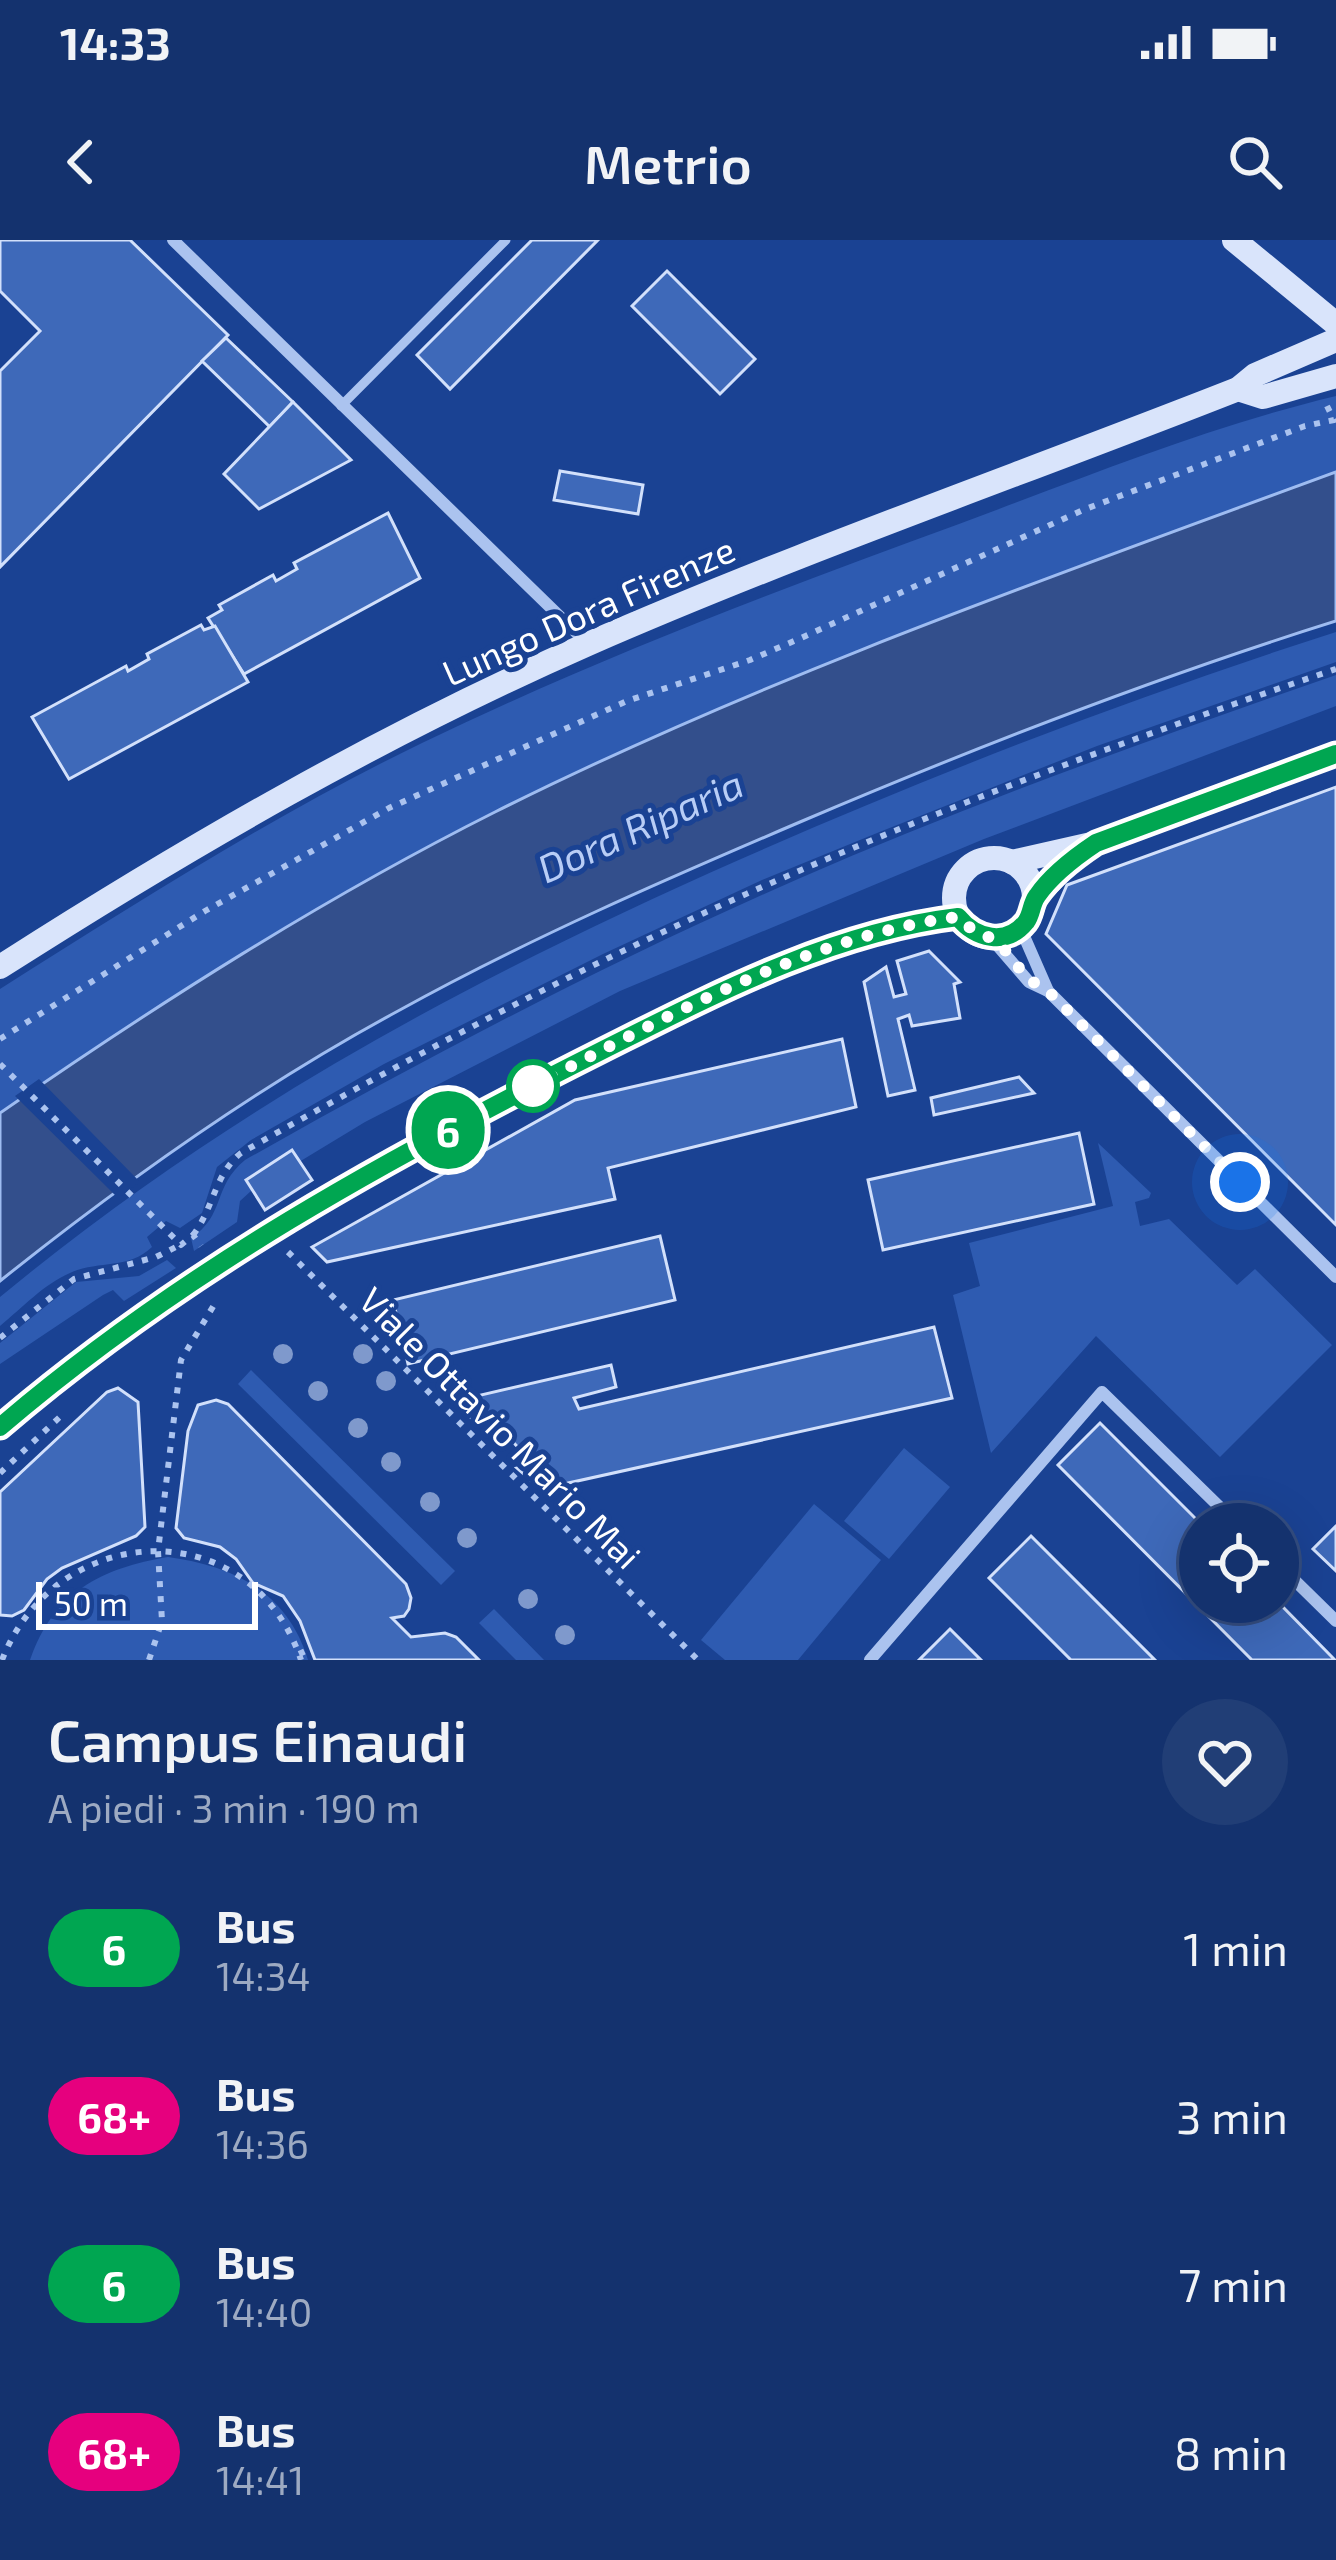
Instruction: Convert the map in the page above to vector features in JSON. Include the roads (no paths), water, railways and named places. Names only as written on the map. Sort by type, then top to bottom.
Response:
[{"type":"street","points":[[173,240],[588,644]]},
{"type":"street","points":[[1234,240],[1336,324]]},
{"type":"street","name":"Lungo Dora Firenze","points":[[0,967],[122,889],[298,787],[588,644],[1238,389],[1255,375],[1336,340]]},
{"type":"street","name":"Lungo Dora Firenze","points":[[1238,389],[1263,397],[1325,379]]},
{"type":"street","points":[[1336,754],[1096,843],[1012,862],[988,858],[964,871],[953,896],[958,917],[969,930],[992,938],[1029,982],[1048,991],[1336,1277]]},
{"type":"street","points":[[1034,899],[1072,859],[1096,843]]},
{"type":"street","points":[[992,938],[1020,927],[1032,910],[1034,899],[1025,873],[1012,862]]},
{"type":"street","points":[[0,1427],[110,1338],[215,1266],[455,1126],[699,1004],[828,948],[958,917]]},
{"type":"street","points":[[1020,927],[1048,991]]},
{"type":"street","points":[[870,1660],[1102,1392],[1216,1503]]},
{"type":"street","points":[[1299,1585],[1336,1621]]},
{"type":"lane","points":[[341,406],[506,240]]},
{"type":"water","name":"Dora Riparia","points":[[1336,472],[1336,621],[1133,690],[932,767],[698,866],[497,959],[346,1040],[243,1103],[0,1281],[0,1113],[242,954],[495,812],[700,717],[911,630]]}]
